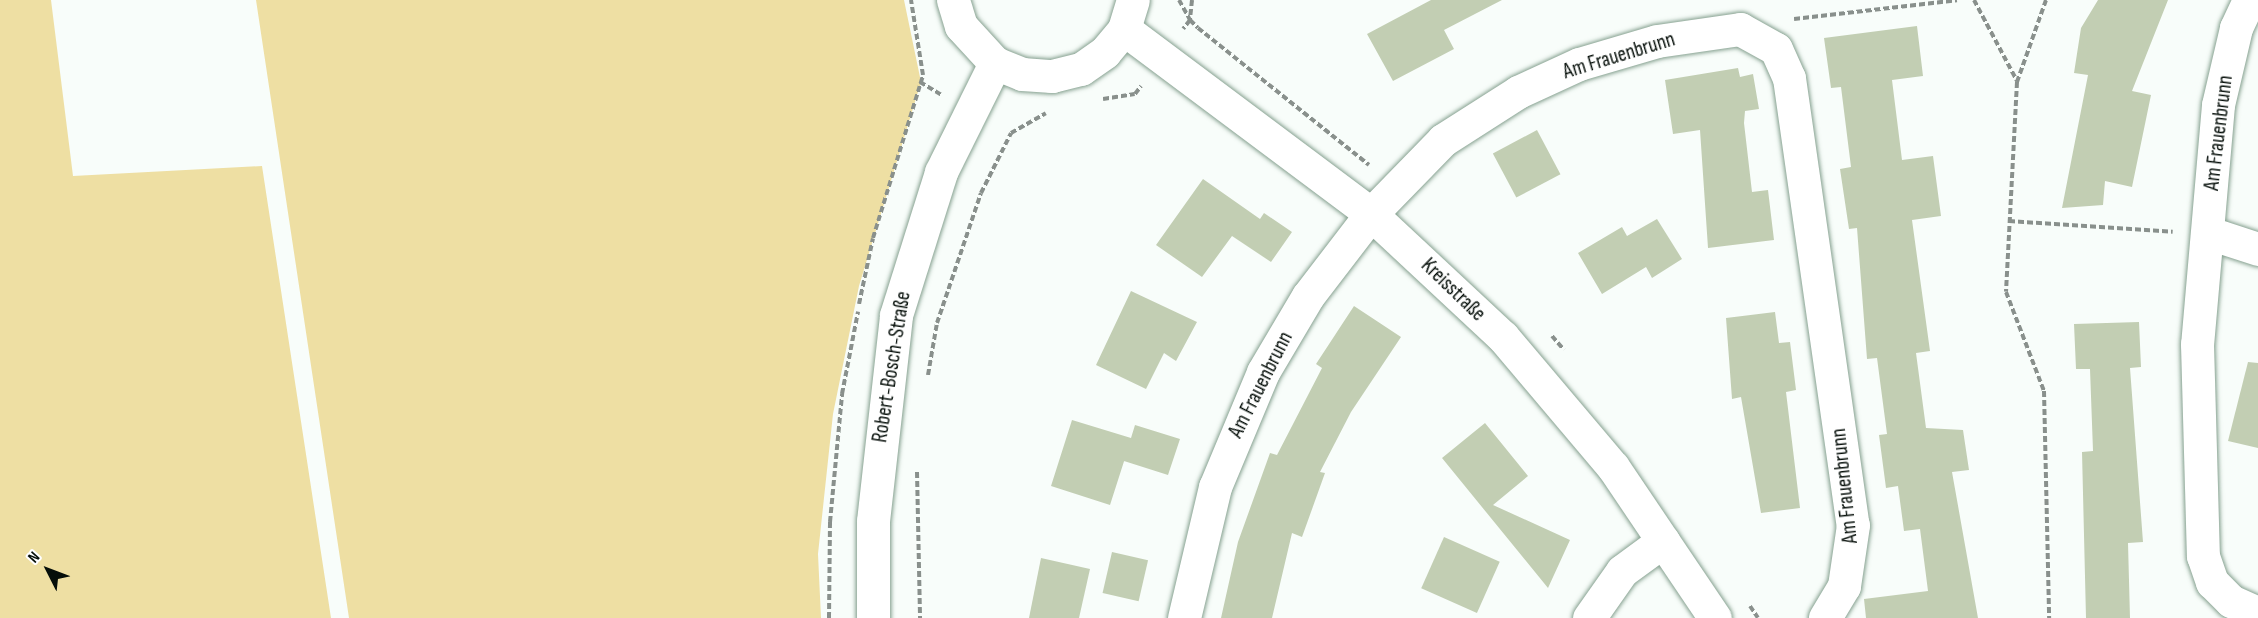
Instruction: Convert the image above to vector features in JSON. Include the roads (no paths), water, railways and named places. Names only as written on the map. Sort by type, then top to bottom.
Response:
[{"type":"street","points":[[953,0],[961,26],[995,63],[1022,74],[1052,76],[1081,69],[1105,52],[1128,14]]},
{"type":"street","name":"Am Frauenbrunn","points":[[2249,0],[2236,28],[2218,105],[2210,233],[2197,344],[2203,556],[2212,582],[2232,601],[2258,613]]},
{"type":"street","name":"Kreisstraße","points":[[1128,14],[1371,214],[1435,270],[1552,391],[1664,541],[1715,618]]},
{"type":"street","name":"Am Frauenbrunn","points":[[1184,618],[1215,487],[1263,372],[1308,296],[1371,214],[1443,140],[1518,92],[1579,64],[1657,41],[1740,29],[1766,39],[1789,78],[1853,525],[1844,586],[1825,618]]},
{"type":"street","name":"Robert-Bosch-Straße","points":[[873,618],[873,521],[896,315],[941,172],[995,63]]},
{"type":"street","points":[[2210,233],[2258,249]]},
{"type":"street","points":[[1589,618],[1622,571],[1664,541]]}]
